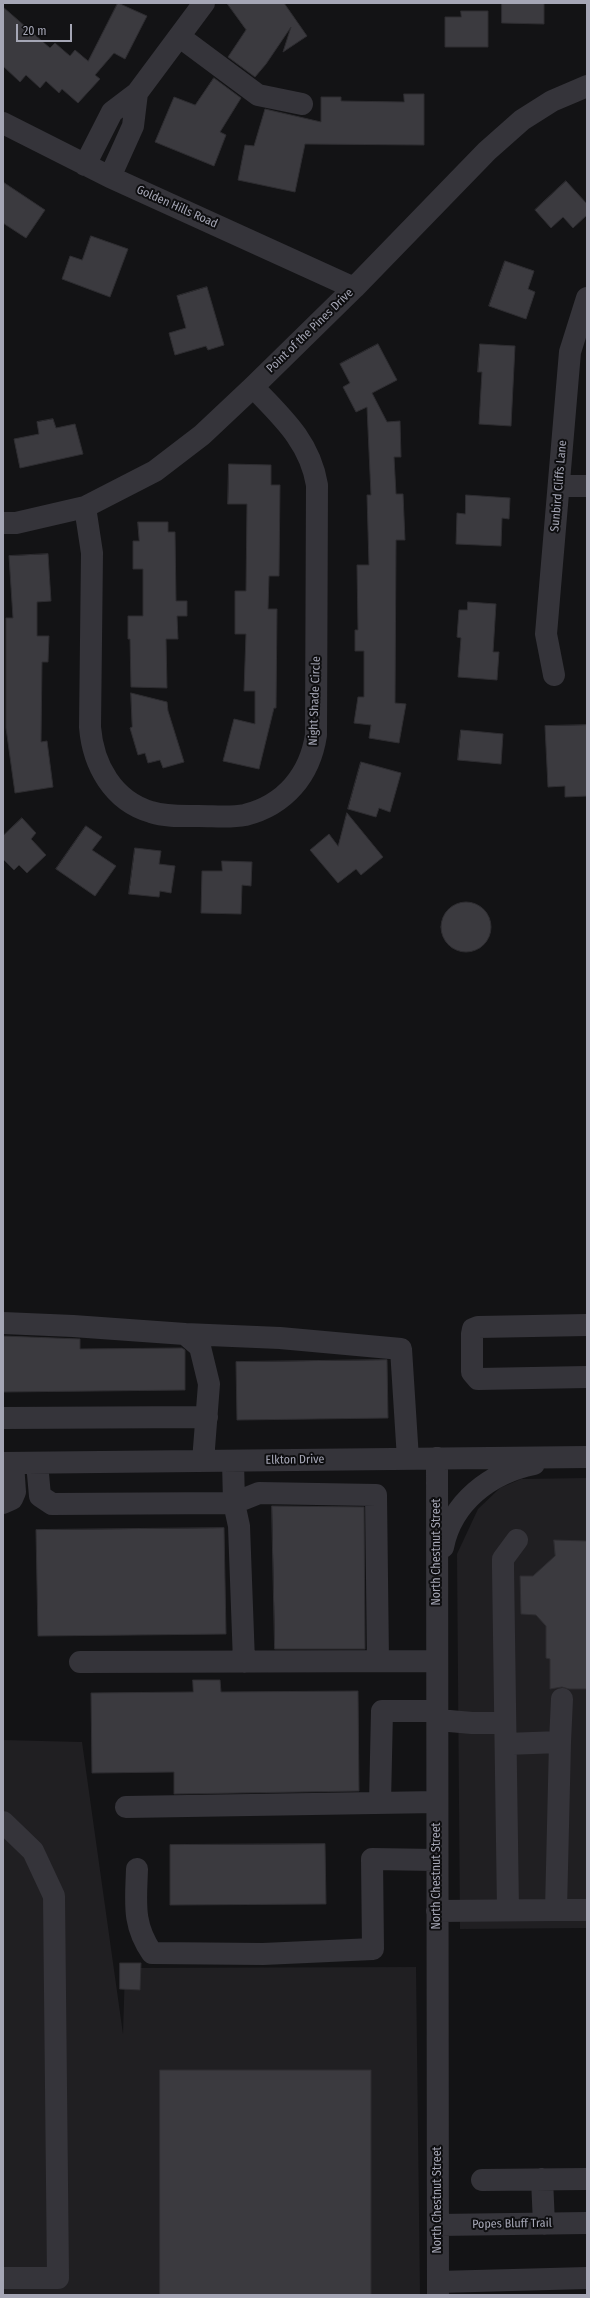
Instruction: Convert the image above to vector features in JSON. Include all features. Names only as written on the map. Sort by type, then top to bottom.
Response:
[{"type":"street","points":[[85,165],[112,112],[137,93],[204,3]]},
{"type":"street","points":[[180,37],[258,95],[302,104]]},
{"type":"street","name":"Point of the Pines Drive","points":[[3,523],[16,523],[85,507],[155,471],[202,435],[253,387],[354,288],[487,151],[522,120],[552,102],[587,86]]},
{"type":"street","points":[[110,177],[132,126],[137,93]]},
{"type":"street","name":"Golden Hills Road","points":[[3,123],[110,177],[354,288]]},
{"type":"street","name":"Sunbird Cliffs Lane","points":[[554,675],[546,634],[560,486],[570,352],[587,298]]},
{"type":"street","name":"Night Shade Circle","points":[[85,507],[92,553],[91,739],[97,763],[107,780],[120,795],[134,805],[151,812],[170,816],[226,817],[244,815],[281,799],[294,786],[306,769],[314,752],[316,735],[317,485],[314,468],[299,437],[288,423],[253,387]]},
{"type":"street","points":[[560,486],[587,486]]},
{"type":"street","points":[[3,1323],[280,1338],[401,1349],[408,1459]]},
{"type":"street","points":[[587,1325],[478,1327],[473,1329],[472,1334],[472,1372],[478,1379],[587,1377]]},
{"type":"street","points":[[185,1334],[200,1347],[209,1384],[203,1461]]},
{"type":"street","points":[[3,1418],[207,1417]]},
{"type":"street","points":[[437,1588],[446,1537],[450,1526],[461,1506],[473,1492],[505,1473],[523,1466],[578,1457]]},
{"type":"street","name":"Elkton Drive","points":[[8,1463],[578,1457]]},
{"type":"street","name":"North Chestnut Street","points":[[437,1458],[438,2288]]},
{"type":"street","points":[[233,1461],[234,1503],[239,1526],[244,1662]]},
{"type":"street","points":[[3,1503],[12,1499],[15,1492],[8,1463]]},
{"type":"street","points":[[37,1463],[40,1496],[52,1504],[234,1503],[259,1492],[376,1495],[378,1661]]},
{"type":"street","points":[[508,1910],[502,1567],[503,1559],[517,1540]]},
{"type":"street","points":[[80,1662],[437,1661]]},
{"type":"street","points":[[556,1910],[562,1699]]},
{"type":"street","points":[[380,1803],[382,1711],[437,1715],[472,1723],[505,1722]]},
{"type":"street","points":[[506,1744],[560,1742]]},
{"type":"street","points":[[126,1808],[437,1802]]},
{"type":"street","points":[[3,1822],[33,1851],[54,1896],[58,2278],[3,2278]]},
{"type":"street","points":[[137,1869],[136,1917],[144,1940],[152,1953],[263,1954],[373,1949],[372,1859],[437,1860]]},
{"type":"street","points":[[437,1911],[587,1910]]},
{"type":"street","points":[[542,2179],[544,2224]]},
{"type":"street","points":[[482,2180],[587,2179]]},
{"type":"street","name":"Popes Bluff Trail","points":[[438,2226],[587,2223]]},
{"type":"street","points":[[438,2288],[498,2288],[587,2278]]},
{"type":"shaded area","points":[[587,1478],[587,1928],[460,1929],[457,1554],[478,1509],[500,1488],[521,1479]]},
{"type":"shaded area","points":[[3,1740],[82,1742],[123,2034],[125,1968],[416,1967],[420,2295],[3,2295]]},
{"type":"building","points":[[118,3],[147,16],[125,59],[114,53],[95,75],[100,79],[78,103],[62,89],[59,93],[46,81],[40,88],[26,75],[20,82],[3,66],[3,7],[50,48],[55,43],[70,56],[75,50],[88,61]]},
{"type":"building","points":[[227,3],[284,3],[307,36],[283,52],[291,27],[266,64],[255,77],[228,57],[246,30]]},
{"type":"building","points":[[502,3],[544,3],[544,24],[502,23]]},
{"type":"building","points":[[461,11],[488,11],[488,47],[445,47],[445,17],[461,17]]},
{"type":"building","points":[[214,78],[241,98],[220,132],[226,135],[214,166],[155,142],[174,97],[195,105]]},
{"type":"building","points":[[404,94],[424,94],[424,145],[305,144],[295,192],[238,180],[245,145],[254,146],[265,109],[321,122],[321,97],[341,97],[341,101],[404,102]]},
{"type":"building","points":[[566,181],[587,204],[587,215],[573,228],[563,217],[551,228],[535,210]]},
{"type":"building","points":[[3,182],[45,210],[26,238],[3,223]]},
{"type":"building","points":[[91,236],[128,249],[110,297],[62,279],[70,256],[82,260]]},
{"type":"building","points":[[505,261],[534,271],[528,289],[535,292],[526,319],[489,306]]},
{"type":"building","points":[[207,287],[224,345],[208,350],[206,346],[175,355],[169,333],[186,328],[177,296]]},
{"type":"building","points":[[378,344],[397,380],[372,393],[387,422],[400,421],[401,457],[394,457],[396,494],[403,494],[405,540],[396,540],[395,703],[406,704],[399,743],[369,738],[371,725],[354,723],[358,697],[364,697],[364,651],[355,651],[355,630],[358,630],[357,565],[369,565],[367,495],[371,495],[367,407],[356,412],[343,387],[350,383],[340,364]]},
{"type":"building","points":[[480,344],[515,346],[511,426],[479,424],[482,372],[478,372]]},
{"type":"building","points":[[53,419],[56,428],[75,424],[83,454],[20,468],[14,439],[39,434],[37,422]]},
{"type":"building","points":[[229,464],[271,465],[271,485],[280,485],[279,576],[269,576],[268,609],[277,609],[276,708],[274,708],[259,769],[223,761],[234,719],[255,724],[255,691],[244,691],[246,634],[235,634],[235,591],[246,591],[247,504],[228,504]]},
{"type":"building","points":[[466,495],[510,498],[509,519],[502,518],[501,546],[456,544],[457,513],[465,514]]},
{"type":"building","points":[[138,522],[168,522],[168,532],[175,532],[176,601],[187,601],[187,616],[177,616],[178,639],[166,639],[167,688],[131,687],[128,616],[143,616],[143,569],[133,569],[133,541],[139,541]]},
{"type":"building","points":[[48,554],[51,601],[37,602],[37,636],[49,636],[48,662],[42,662],[41,742],[47,741],[53,787],[15,793],[6,728],[6,618],[13,618],[9,556]]},
{"type":"building","points":[[468,602],[496,604],[493,652],[499,652],[497,680],[458,677],[461,638],[457,637],[459,610],[467,610]]},
{"type":"building","points":[[131,693],[167,702],[168,711],[184,762],[163,768],[160,760],[148,763],[145,753],[138,755],[130,728],[132,727]]},
{"type":"building","points":[[587,725],[587,796],[565,797],[565,786],[548,787],[545,726]]},
{"type":"building","points":[[461,730],[503,734],[501,764],[458,760]]},
{"type":"building","points":[[361,762],[401,773],[390,812],[379,808],[376,817],[348,809]]},
{"type":"building","points":[[347,813],[383,857],[361,875],[356,869],[338,883],[310,850],[329,834],[338,846]]},
{"type":"building","points":[[22,818],[36,833],[31,839],[46,855],[27,873],[19,865],[14,870],[3,859],[3,836]]},
{"type":"building","points":[[86,826],[102,837],[92,850],[116,866],[95,896],[56,869]]},
{"type":"building","points":[[135,848],[161,851],[159,864],[175,866],[171,893],[160,891],[159,897],[129,894]]},
{"type":"building","points":[[222,861],[252,862],[251,886],[242,885],[241,914],[201,913],[202,871],[222,871]]},
{"type":"building","points":[[461,902],[471,902],[484,909],[491,922],[491,932],[484,945],[471,952],[461,952],[452,948],[445,941],[441,932],[441,922],[445,913],[452,906]]},
{"type":"building","points":[[3,1336],[80,1339],[80,1349],[182,1348],[185,1350],[185,1390],[3,1392]]},
{"type":"building","points":[[387,1360],[388,1418],[237,1420],[236,1362]]},
{"type":"building","points":[[272,1506],[364,1507],[365,1649],[275,1649]]},
{"type":"building","points":[[224,1528],[226,1634],[38,1636],[36,1530]]},
{"type":"building","points":[[554,1540],[587,1541],[587,1689],[569,1689],[562,1687],[550,1689],[550,1659],[546,1658],[546,1626],[536,1615],[521,1614],[520,1576],[533,1576],[555,1556]]},
{"type":"building","points":[[193,1680],[220,1680],[221,1692],[358,1691],[359,1791],[174,1794],[174,1772],[92,1773],[91,1693],[193,1692]]},
{"type":"building","points":[[325,1844],[326,1904],[170,1905],[170,1845]]},
{"type":"building","points":[[120,1963],[141,1963],[140,1990],[120,1989]]},
{"type":"building","points":[[160,2070],[371,2070],[371,2295],[160,2295]]}]
